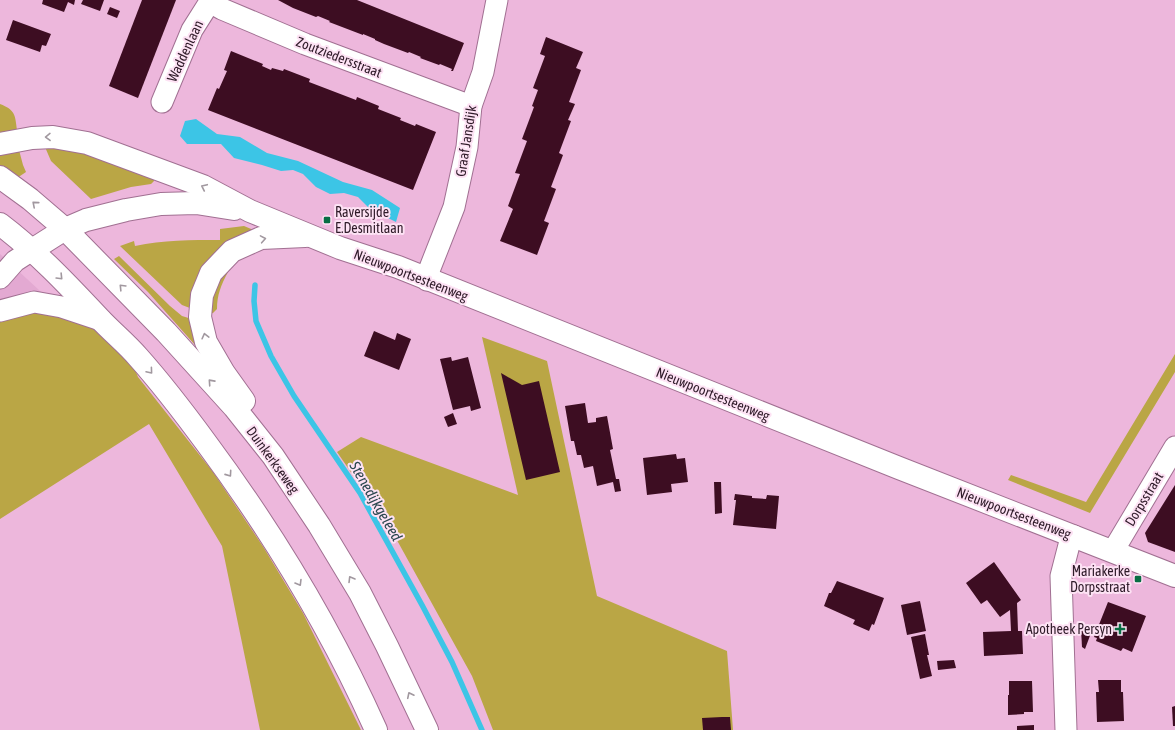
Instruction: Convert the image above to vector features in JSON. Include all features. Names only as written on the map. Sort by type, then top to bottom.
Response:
[{"type":"main road","name":"Nieuwpoortsesteenweg","points":[[0,144],[32,138],[53,137],[87,143],[203,186],[250,211],[340,248],[398,267],[427,280],[1175,576]]},
{"type":"main road","points":[[0,177],[30,199],[65,229]]},
{"type":"main road","name":"Nieuwpoortsesteenweg","points":[[16,259],[65,229],[86,220],[161,204],[196,203],[250,211]]},
{"type":"main road","points":[[0,224],[16,259],[58,275],[137,355],[170,395],[259,517],[315,609],[362,698],[376,730]]},
{"type":"main road","name":"Duinkerkseweg","points":[[65,229],[166,332],[234,407],[273,456],[319,525],[360,592],[427,730]]},
{"type":"main road","points":[[312,236],[261,238],[232,251],[211,274],[202,295],[200,317],[206,342],[224,373],[288,462],[319,525]]},
{"type":"street","name":"Graaf Jansdijk","points":[[427,280],[430,268],[454,207],[467,147],[471,106],[483,72],[497,0]]},
{"type":"street","name":"Zoutziedersstraat","points":[[210,1],[222,9],[305,44],[471,106]]},
{"type":"street","name":"Waddenlaan","points":[[162,102],[192,30],[210,1]]},
{"type":"street","name":"Nieuwpoortsesteenweg","points":[[0,278],[16,259]]},
{"type":"street","points":[[0,311],[34,302],[62,307],[101,320]]},
{"type":"street","name":"Dorpsstraat","points":[[1113,552],[1175,446]]},
{"type":"street","points":[[1066,730],[1061,576],[1069,545],[1074,536]]},
{"type":"shaded area","points":[[0,104],[9,108],[13,113],[16,120],[17,130],[0,134]]},
{"type":"shaded area","points":[[45,147],[81,149],[154,177],[154,181],[151,184],[131,187],[91,199],[51,161]]},
{"type":"shaded area","points":[[19,150],[26,172],[17,178],[0,165],[0,154]]},
{"type":"shaded area","points":[[244,226],[256,231],[195,310],[182,305],[120,246],[134,241],[135,246],[167,241],[220,240],[220,229]]},
{"type":"shaded area","points":[[0,254],[66,315],[0,321]]},
{"type":"shaded area","points":[[119,256],[170,306],[182,316],[195,320],[198,346],[195,345],[148,292],[114,259]]},
{"type":"shaded area","points":[[223,268],[228,272],[220,290],[217,309],[213,313],[209,314],[210,297]]},
{"type":"shaded area","points":[[31,313],[66,315],[91,324],[130,357],[138,377],[213,472],[264,548],[303,613],[361,730],[260,730],[222,546],[149,424],[0,519],[0,321]]},
{"type":"shaded area","points":[[482,337],[547,361],[597,596],[727,651],[733,730],[493,730],[472,676],[393,533],[337,452],[361,437],[518,495]]},
{"type":"shaded area","points":[[1175,354],[1175,372],[1090,513],[1008,480],[1011,475],[1086,502]]},
{"type":"water","points":[[196,119],[217,134],[240,137],[267,153],[298,161],[343,182],[372,190],[400,208],[396,222],[370,209],[358,197],[344,193],[330,194],[316,187],[303,174],[293,170],[281,171],[234,158],[221,144],[187,144],[180,136],[185,121]]},
{"type":"building","points":[[43,0],[75,0],[74,5],[68,2],[64,12],[42,4]]},
{"type":"building","points":[[83,0],[104,0],[100,11],[81,4]]},
{"type":"building","points":[[142,0],[176,0],[138,98],[109,86]]},
{"type":"building","points":[[278,0],[357,0],[464,43],[453,71],[451,71],[452,69],[440,64],[439,65],[409,52],[408,53],[384,44],[363,34],[329,22],[330,21],[318,16],[316,17],[293,8]]},
{"type":"building","points":[[110,7],[120,11],[117,18],[107,14]]},
{"type":"building","points":[[13,20],[51,34],[46,46],[42,45],[40,52],[6,40]]},
{"type":"building","points":[[546,37],[583,52],[576,68],[581,70],[569,102],[575,104],[568,120],[571,121],[559,153],[563,155],[551,187],[556,189],[544,221],[549,223],[537,255],[500,241],[513,209],[508,206],[520,174],[515,173],[527,141],[522,139],[534,107],[532,106],[538,90],[533,88],[545,56],[540,54]]},
{"type":"building","points":[[231,51],[263,64],[262,66],[271,70],[272,68],[283,71],[284,69],[310,79],[309,82],[356,100],[357,97],[379,106],[378,109],[401,118],[400,120],[415,126],[416,124],[436,132],[413,190],[208,110],[217,88],[219,89],[227,71],[224,70]]},
{"type":"building","points":[[374,331],[395,340],[397,333],[411,339],[399,370],[364,356]]},
{"type":"building","points":[[451,357],[452,361],[468,357],[481,408],[471,411],[470,406],[453,410],[440,359]]},
{"type":"building","points":[[501,373],[522,385],[539,381],[560,472],[526,480]]},
{"type":"building","points":[[585,403],[588,423],[596,422],[596,418],[607,416],[613,449],[610,450],[616,479],[619,479],[621,491],[615,492],[613,482],[597,486],[593,466],[584,468],[581,455],[577,455],[574,441],[571,441],[565,406]]},
{"type":"building","points":[[453,413],[457,424],[448,427],[444,417]]},
{"type":"building","points":[[676,454],[677,459],[685,458],[688,482],[671,484],[672,492],[647,495],[643,458]]},
{"type":"building","points":[[714,482],[721,482],[722,513],[715,514]]},
{"type":"building","points":[[1175,485],[1175,552],[1148,542],[1145,533]]},
{"type":"building","points":[[735,494],[752,496],[752,498],[766,499],[767,495],[779,496],[776,529],[733,525],[736,500],[734,500]]},
{"type":"building","points":[[994,562],[1021,600],[1017,603],[1018,631],[1022,631],[1023,654],[984,656],[983,632],[1011,631],[1010,610],[1000,617],[987,600],[981,604],[966,583]]},
{"type":"building","points":[[837,581],[884,598],[874,625],[872,624],[869,631],[853,624],[855,620],[824,606],[829,593],[831,593]]},
{"type":"building","points":[[920,601],[926,631],[907,635],[901,605]]},
{"type":"building","points":[[1108,602],[1146,616],[1132,652],[1123,648],[1121,651],[1096,641],[1097,638],[1094,637]]},
{"type":"building","points":[[1081,629],[1091,633],[1085,649],[1082,647]]},
{"type":"building","points":[[925,634],[929,655],[927,655],[932,676],[920,679],[911,637]]},
{"type":"building","points":[[954,660],[956,668],[938,670],[937,661]]},
{"type":"building","points":[[1098,680],[1121,680],[1124,721],[1097,722],[1096,692],[1099,692]]},
{"type":"building","points":[[1009,681],[1032,681],[1033,712],[1008,715]]},
{"type":"building","points":[[1175,706],[1175,726],[1173,726],[1172,707]]},
{"type":"building","points":[[730,717],[731,730],[703,730],[702,718]]},
{"type":"building","points":[[1034,725],[1034,730],[1017,730],[1017,726]]},
{"type":"waterway","name":"Stenedijkgeleed","points":[[255,285],[254,301],[256,321],[271,356],[294,396],[360,493],[452,662],[482,730]]},
{"type":"place","name":"Raversijde E.Desmitlaan","points":[[327,220]]},
{"type":"place","name":"Mariakerke Dorpsstraat","points":[[1138,579]]},
{"type":"place","name":"Apotheek Persyn","points":[[1120,629]]}]
